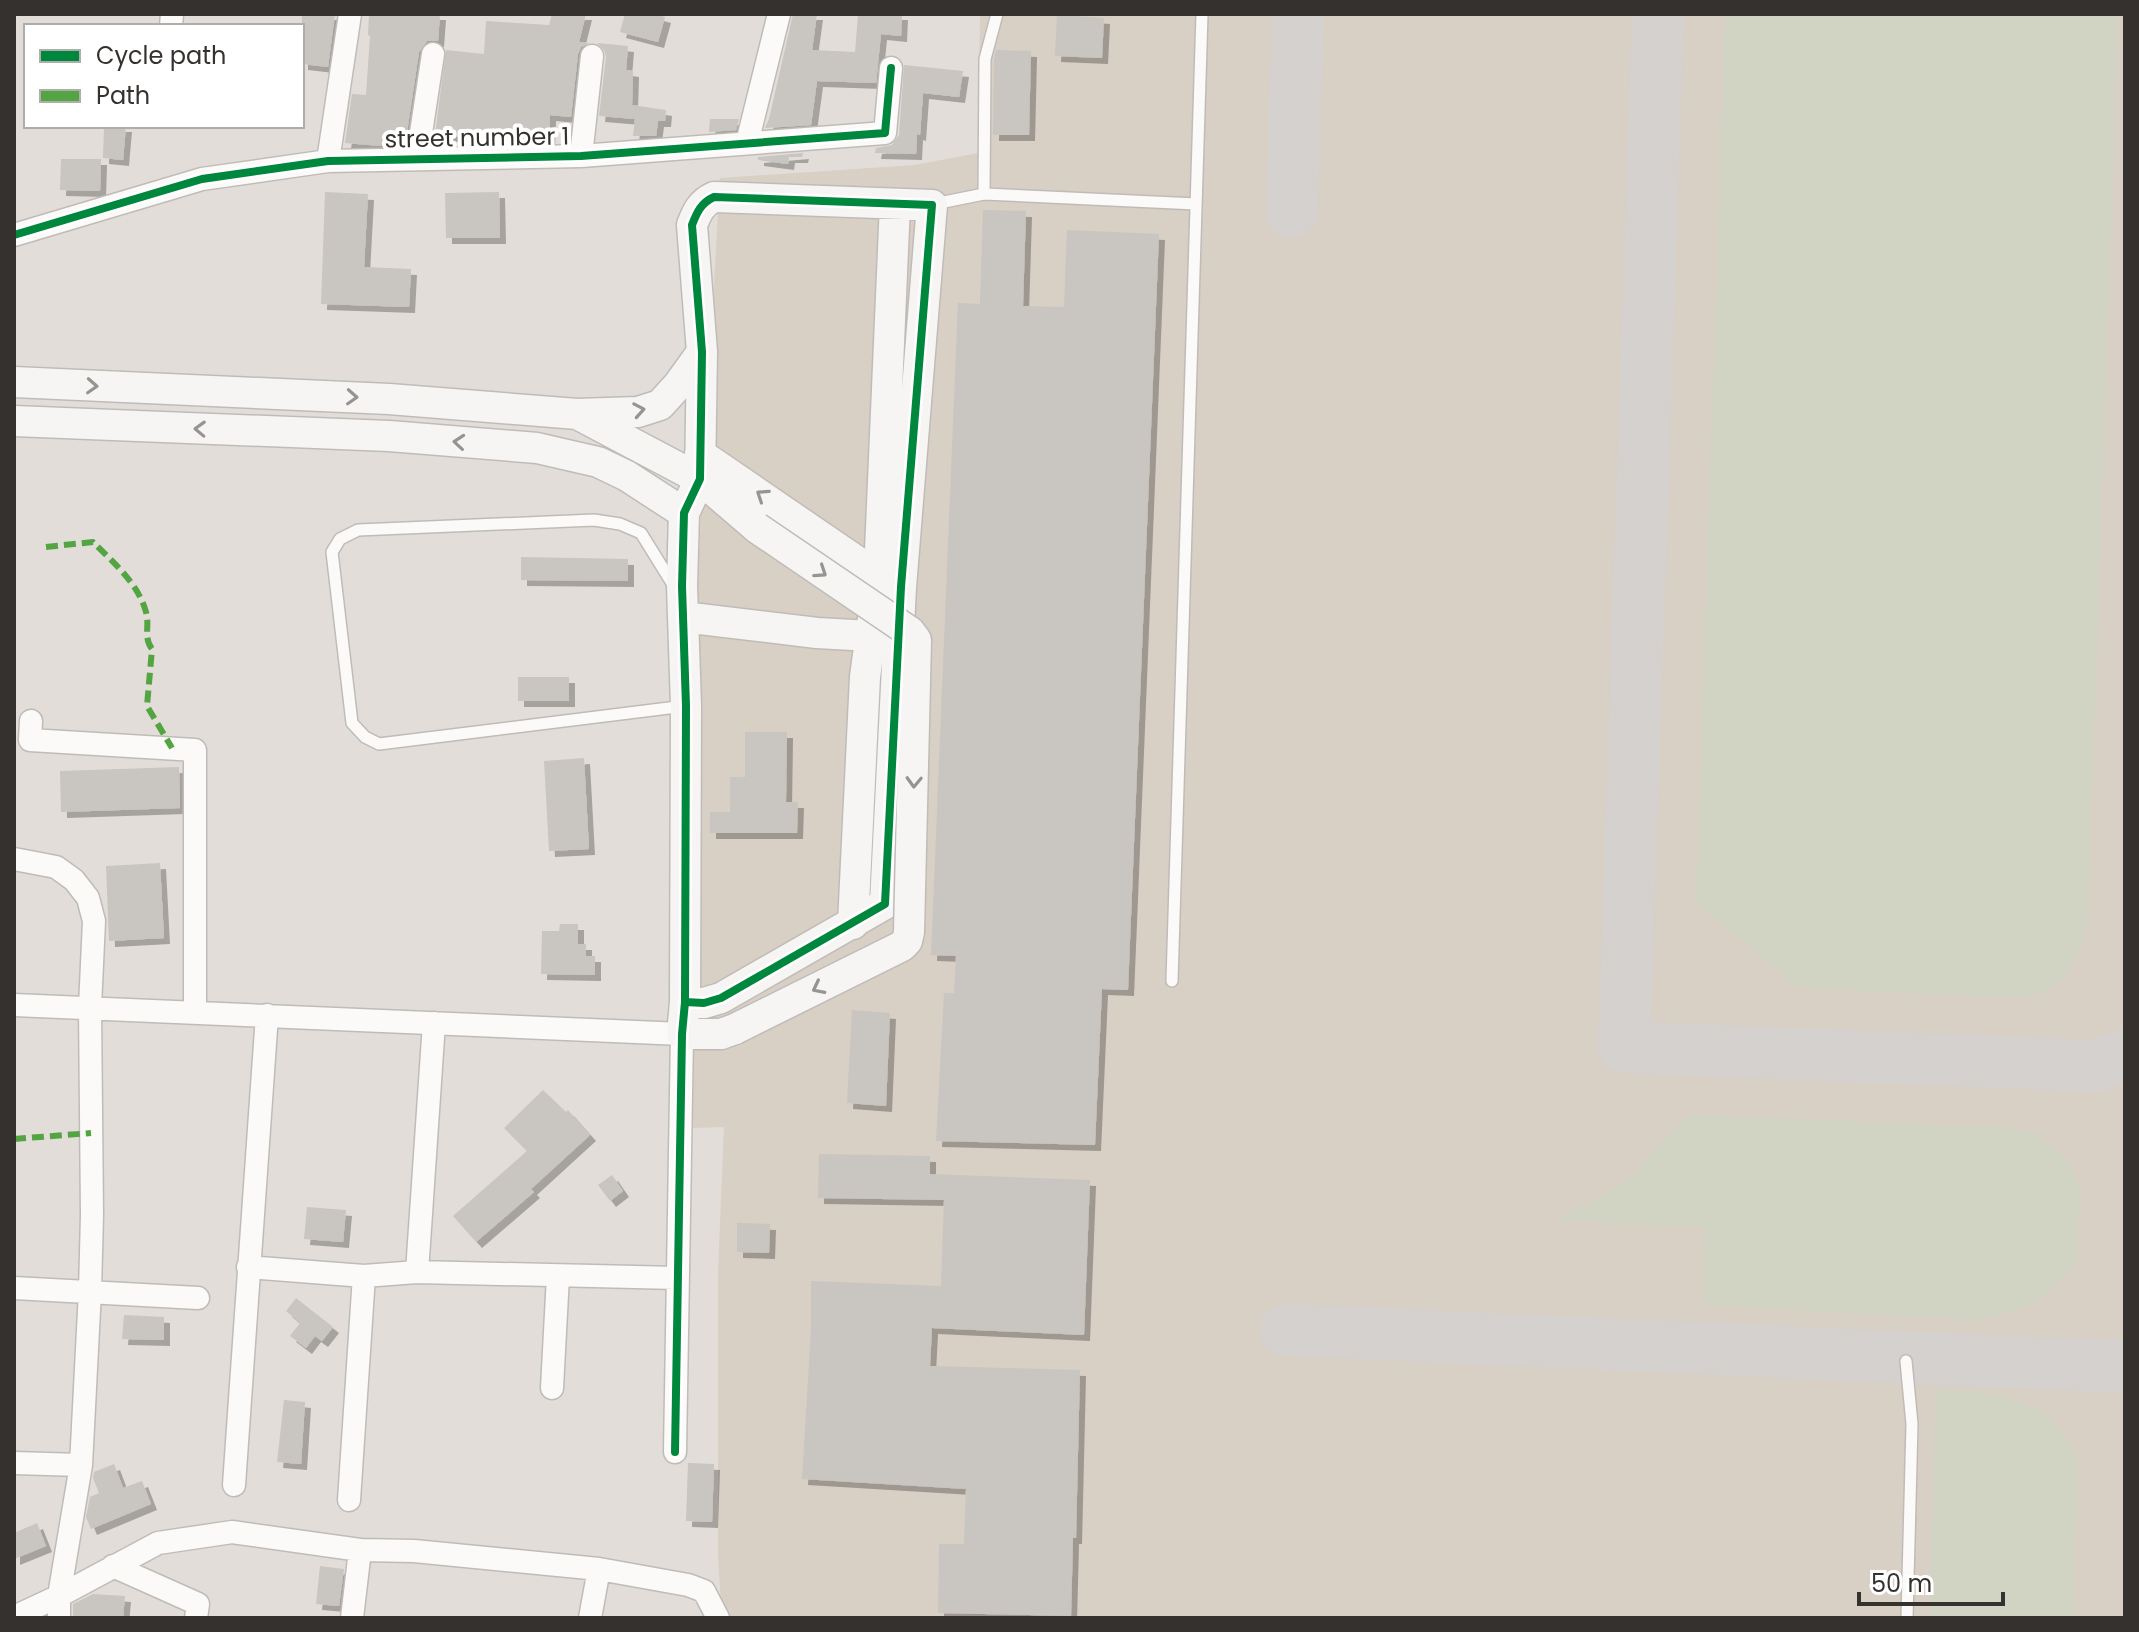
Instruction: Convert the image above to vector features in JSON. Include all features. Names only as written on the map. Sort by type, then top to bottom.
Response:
[{"type":"street","points":[[328,161],[350,14]]},
{"type":"street","points":[[747,143],[779,14]]},
{"type":"street","points":[[417,159],[433,54]]},
{"type":"street","points":[[581,156],[592,56]]},
{"type":"street","name":"street number 1","points":[[14,235],[202,179],[328,161],[581,156],[885,133],[891,68]]},
{"type":"street","points":[[675,1452],[685,1002],[686,706],[682,586],[684,513],[700,467],[702,352],[692,225],[697,212],[714,197],[932,205],[901,587],[885,904],[721,998],[704,1003],[685,1002]]},
{"type":"street","points":[[879,574],[895,204]]},
{"type":"street","points":[[14,382],[389,399],[577,414],[638,412],[660,405],[702,352]]},
{"type":"street","points":[[389,399],[389,436]]},
{"type":"street","points":[[537,448],[540,412]]},
{"type":"street","points":[[577,414],[700,467],[879,574],[890,582],[894,599],[880,632],[871,636],[817,633],[683,617]]},
{"type":"street","points":[[14,421],[389,436],[537,448],[598,462],[627,476],[684,513]]},
{"type":"street","points":[[14,1005],[721,1034],[902,946],[909,932],[916,640],[910,632],[757,528],[700,467]]},
{"type":"street","points":[[853,924],[865,677],[871,636]]},
{"type":"street","points":[[31,721],[30,740],[195,750],[195,1012]]},
{"type":"street","points":[[14,859],[56,867],[74,880],[88,898],[94,921],[90,1007],[90,1291],[81,1465],[59,1607]]},
{"type":"street","points":[[234,1485],[267,1015]]},
{"type":"street","points":[[417,1272],[434,1023]]},
{"type":"street","points":[[248,1267],[364,1276],[417,1272],[677,1278]]},
{"type":"street","points":[[349,1500],[364,1276]]},
{"type":"street","points":[[552,1388],[558,1276]]},
{"type":"street","points":[[14,1288],[198,1298]]},
{"type":"street","points":[[14,1463],[81,1465]]},
{"type":"street","points":[[14,1617],[59,1607],[113,1566],[158,1543],[232,1532],[360,1550],[414,1551],[599,1569],[688,1585],[704,1591],[714,1615]]},
{"type":"street","points":[[352,1618],[360,1550]]},
{"type":"street","points":[[113,1566],[198,1604],[196,1618]]},
{"type":"street","points":[[590,1618],[599,1569]]},
{"type":"lane","points":[[984,194],[985,59],[997,14]]},
{"type":"lane","points":[[1172,981],[1202,14]]},
{"type":"lane","points":[[932,205],[984,194],[1196,204]]},
{"type":"lane","points":[[682,586],[672,583],[641,533],[620,524],[594,520],[358,530],[340,539],[332,552],[352,723],[365,737],[379,744],[686,706]]},
{"type":"lane","points":[[1906,1361],[1912,1424],[1907,1618]]},
{"type":"shaded area","points":[[980,14],[2125,14],[2125,1618],[722,1618],[718,1557],[718,1273],[724,1127],[692,1128],[693,659],[720,178],[915,165],[978,153]]},
{"type":"green space","points":[[1725,14],[2118,14],[2088,916],[2081,945],[2070,969],[2051,987],[2023,998],[1798,988],[1696,902]]},
{"type":"green space","points":[[1687,1115],[2010,1127],[2039,1134],[2068,1162],[2080,1187],[2077,1257],[2066,1275],[2048,1293],[2028,1305],[1982,1320],[1707,1306],[1703,1293],[1706,1228],[1557,1220],[1627,1182]]},
{"type":"green space","points":[[1936,1389],[1999,1395],[2044,1412],[2072,1445],[2078,1471],[2073,1618],[1930,1618]]},
{"type":"building","points":[[302,14],[335,14],[328,67],[304,64]]},
{"type":"building","points":[[369,14],[440,14],[438,41],[427,41],[419,52],[406,139],[382,137],[381,146],[345,143],[352,94],[366,95]]},
{"type":"building","points":[[552,14],[586,14],[579,42],[590,43],[581,47],[578,54],[571,117],[550,115],[549,143],[476,144],[476,137],[435,135],[446,50],[484,54],[486,21],[549,25]]},
{"type":"building","points":[[625,14],[665,17],[658,42],[620,32]]},
{"type":"building","points":[[793,14],[817,14],[812,50],[855,52],[858,14],[902,14],[901,36],[881,34],[876,83],[817,81],[811,125],[765,128],[769,119]]},
{"type":"building","points":[[1057,15],[1104,18],[1102,58],[1055,56]]},
{"type":"building","points":[[597,43],[628,46],[626,70],[633,71],[632,105],[666,110],[665,121],[658,121],[656,136],[633,136],[635,119],[599,116],[606,57]]},
{"type":"building","points":[[996,50],[1031,51],[1029,135],[993,135]]},
{"type":"building","points":[[904,65],[963,71],[959,97],[923,93],[916,154],[875,153],[876,148],[892,145],[899,135]]},
{"type":"building","points":[[710,119],[739,119],[736,130],[709,132]]},
{"type":"building","points":[[104,128],[126,128],[123,160],[103,158]]},
{"type":"building","points":[[803,153],[802,157],[789,157],[788,164],[758,160],[758,157]]},
{"type":"building","points":[[61,159],[101,159],[100,191],[60,190]]},
{"type":"building","points":[[325,192],[368,194],[364,267],[411,269],[409,307],[321,304]]},
{"type":"building","points":[[499,192],[500,238],[446,238],[445,193]]},
{"type":"building","points":[[983,210],[1026,211],[1023,306],[1064,307],[1067,230],[1159,234],[1128,990],[1102,989],[1095,1145],[936,1141],[944,993],[954,993],[956,956],[931,955],[958,303],[980,304]]},
{"type":"building","points":[[521,557],[628,559],[628,581],[521,580]]},
{"type":"building","points":[[518,677],[569,677],[569,701],[518,701]]},
{"type":"building","points":[[745,732],[787,732],[786,802],[798,802],[797,833],[710,833],[710,812],[730,812],[730,777],[745,777]]},
{"type":"building","points":[[584,758],[589,849],[549,851],[544,761]]},
{"type":"building","points":[[179,767],[180,808],[61,812],[60,771]]},
{"type":"building","points":[[160,863],[164,938],[109,941],[106,866]]},
{"type":"building","points":[[560,924],[578,924],[578,944],[586,944],[586,956],[595,956],[595,975],[541,974],[542,931],[559,931]]},
{"type":"building","points":[[852,1010],[890,1013],[886,1106],[847,1103]]},
{"type":"building","points":[[543,1090],[566,1112],[568,1110],[590,1135],[531,1189],[534,1192],[476,1242],[453,1216],[527,1151],[504,1128]]},
{"type":"building","points":[[819,1154],[930,1156],[930,1174],[1090,1180],[1084,1335],[932,1328],[930,1366],[1080,1370],[1071,1616],[938,1613],[939,1544],[964,1544],[966,1489],[802,1479],[811,1281],[941,1286],[944,1200],[818,1198]]},
{"type":"building","points":[[612,1175],[623,1191],[610,1201],[598,1185]]},
{"type":"building","points":[[307,1207],[346,1210],[343,1242],[304,1239]]},
{"type":"building","points":[[737,1223],[770,1224],[769,1253],[737,1252]]},
{"type":"building","points":[[296,1298],[333,1327],[322,1341],[315,1336],[306,1348],[290,1336],[300,1323],[286,1311]]},
{"type":"building","points":[[124,1315],[164,1317],[164,1340],[122,1339]]},
{"type":"building","points":[[284,1400],[305,1402],[301,1464],[277,1462]]},
{"type":"building","points":[[688,1463],[714,1464],[712,1522],[686,1521]]},
{"type":"building","points":[[114,1464],[123,1488],[142,1481],[151,1504],[91,1529],[86,1517],[90,1497],[99,1493],[94,1472]]},
{"type":"building","points":[[37,1523],[46,1546],[14,1559],[14,1533]]},
{"type":"building","points":[[320,1566],[344,1569],[339,1606],[316,1604]]},
{"type":"building","points":[[93,1594],[125,1596],[123,1618],[73,1618],[73,1604]]},
{"type":"taxiway","points":[[1292,212],[1298,14]]},
{"type":"taxiway","points":[[1658,14],[1624,1047],[2094,1066],[2125,1055]]},
{"type":"taxiway","points":[[1286,1330],[2125,1367]]},
{"type":"marked path","points":[[46,547],[93,542],[137,592],[146,612],[148,640],[152,649],[147,706],[172,748]]},
{"type":"marked path","points":[[14,1139],[91,1133]]},
{"type":"cycle path","points":[[14,235],[202,179],[328,161],[581,156],[885,133],[891,68]]},
{"type":"cycle path","points":[[675,1452],[685,1002],[686,706],[682,586],[684,513],[700,479],[702,352],[692,225],[700,208],[714,197],[932,205],[901,587],[885,904],[721,998],[704,1003],[685,1002]]}]
